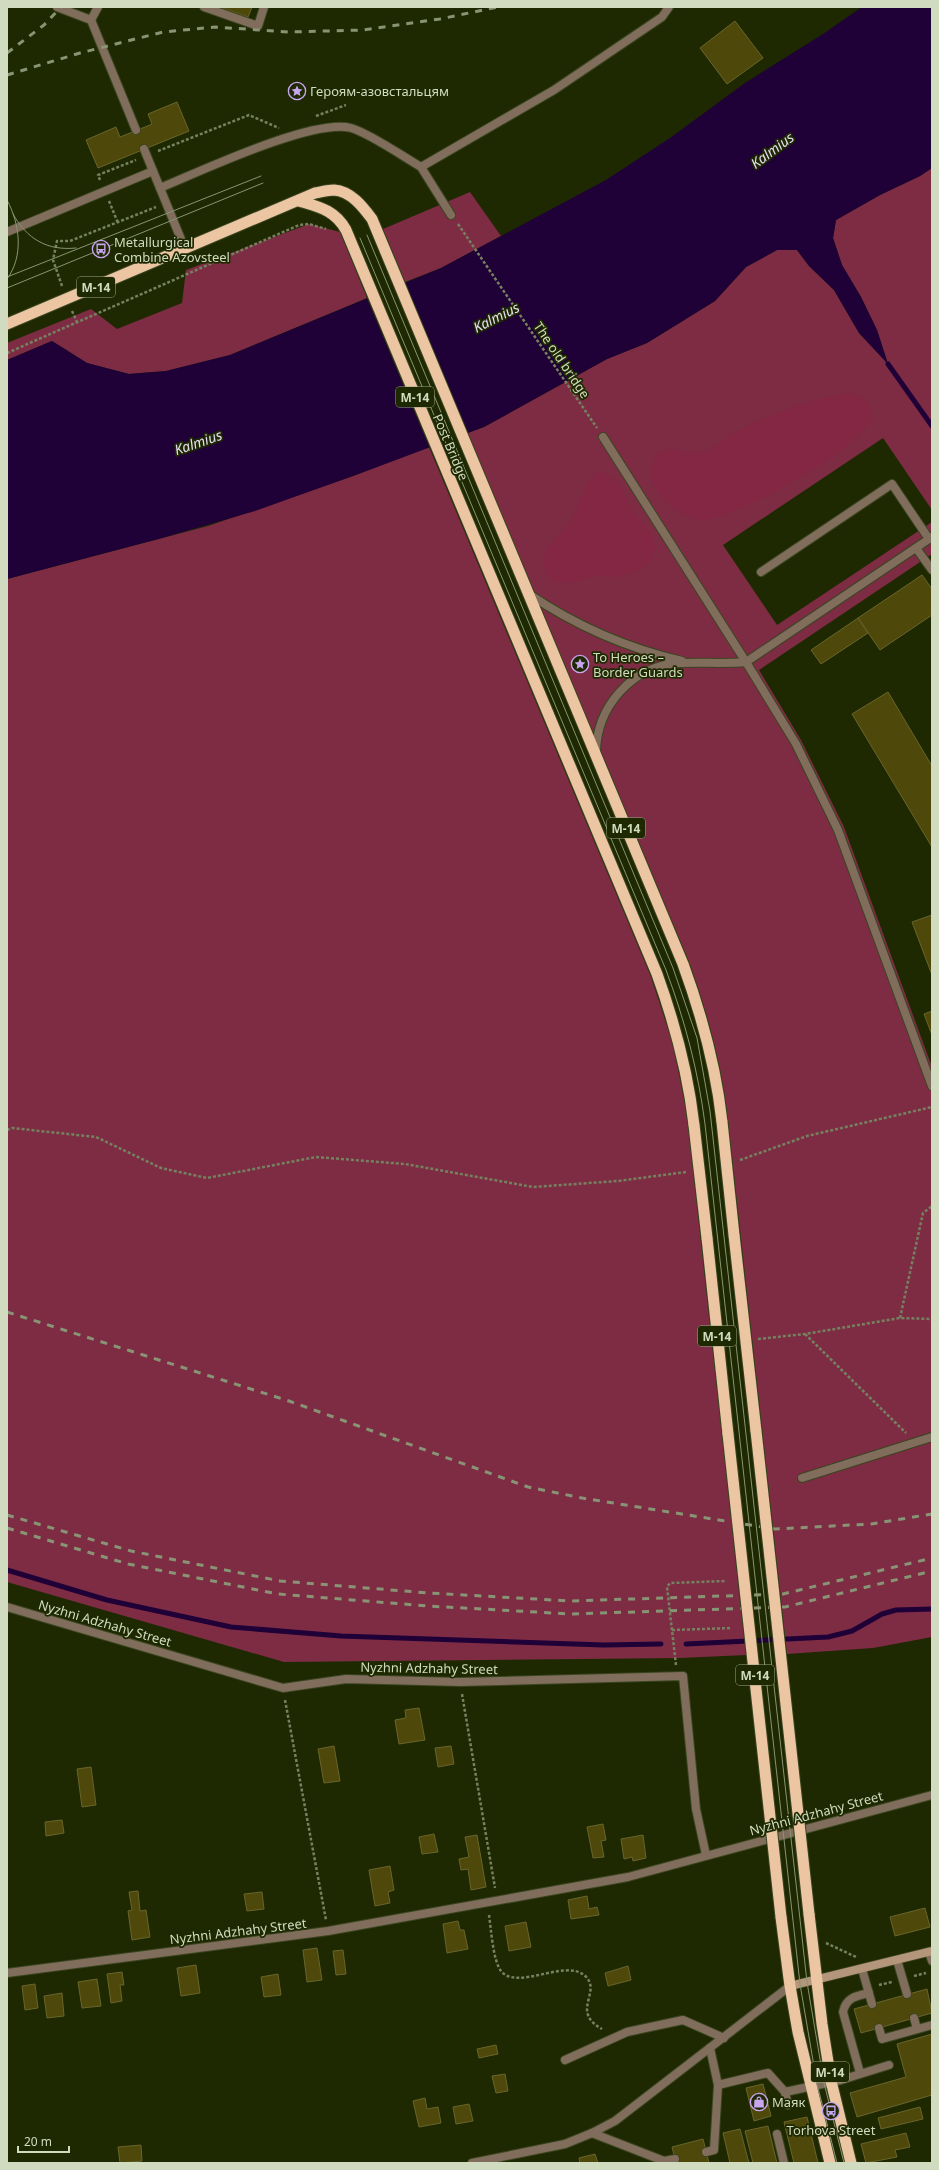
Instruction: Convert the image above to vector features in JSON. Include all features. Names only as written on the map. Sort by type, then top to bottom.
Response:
[{"type":"highway","name":"Post Bridge","points":[[299,201],[315,193],[335,190],[350,195],[369,215],[528,594]]},
{"type":"highway","name":"Post Bridge","points":[[299,201],[329,211],[336,216],[344,226],[657,974],[680,1043],[688,1078],[694,1125],[781,1917],[790,1986]]},
{"type":"highway","name":"М-14","points":[[7,324],[299,201]]},
{"type":"highway","name":"М-14","points":[[528,594],[696,999],[715,1073],[722,1122],[817,1980],[831,2081],[851,2163]]},
{"type":"highway","name":"М-14","points":[[790,1986],[811,2086],[830,2163]]},
{"type":"main road","points":[[790,1986],[931,1952]]},
{"type":"street","points":[[57,7],[92,20]]},
{"type":"street","points":[[98,7],[92,20],[136,130]]},
{"type":"street","points":[[204,7],[258,26],[264,7]]},
{"type":"street","points":[[421,167],[554,90],[662,17],[669,7]]},
{"type":"street","points":[[160,188],[250,150],[328,127],[351,128],[421,167],[451,215]]},
{"type":"street","points":[[145,152],[185,249]]},
{"type":"street","points":[[7,232],[153,171]]},
{"type":"street","points":[[602,437],[746,662],[796,744],[838,830],[930,1072],[932,1086]]},
{"type":"street","points":[[596,756],[596,743],[603,716],[618,693],[640,675],[652,669],[679,663],[720,664],[746,662],[930,538],[892,484],[761,572]]},
{"type":"street","points":[[916,548],[932,570]]},
{"type":"street","points":[[528,594],[595,632],[643,651],[693,663]]},
{"type":"street","points":[[802,1478],[932,1437]]},
{"type":"street","name":"Nyzhni Adzhahy Street","points":[[7,1607],[283,1688],[346,1679],[460,1682],[678,1676]]},
{"type":"street","points":[[678,1676],[684,1676],[696,1809],[706,1855]]},
{"type":"street","name":"Nyzhni Adzhahy Street","points":[[7,1973],[328,1931],[628,1877],[932,1794]]},
{"type":"street","points":[[931,1952],[932,1962]]},
{"type":"street","points":[[897,1960],[907,1994]]},
{"type":"street","points":[[862,1969],[872,2004]]},
{"type":"street","points":[[472,2163],[565,2144],[592,2133],[615,2121],[790,1986]]},
{"type":"street","points":[[860,2073],[843,2012],[844,2004],[851,1998],[869,1993]]},
{"type":"street","points":[[914,2018],[917,2029]]},
{"type":"street","points":[[565,2060],[627,2032],[683,2020],[724,2038]]},
{"type":"street","points":[[879,2028],[882,2039],[932,2025]]},
{"type":"street","points":[[706,2152],[714,2150],[718,2085],[710,2048]]},
{"type":"street","points":[[785,2092],[841,2080],[889,2065]]},
{"type":"street","points":[[718,2085],[768,2073],[785,2092],[788,2105]]},
{"type":"street","points":[[592,2133],[664,2161],[675,2159]]},
{"type":"street","points":[[777,2134],[784,2163]]},
{"type":"path","points":[[310,118],[346,105]]},
{"type":"path","points":[[98,175],[145,152],[249,115],[281,128]]},
{"type":"path","points":[[54,248],[56,241],[70,241],[166,203]]},
{"type":"path","name":"The old bridge","points":[[451,215],[602,437]]},
{"type":"path","points":[[7,353],[299,225],[310,224],[332,230]]},
{"type":"path","points":[[733,1162],[807,1136],[932,1107]]},
{"type":"path","points":[[7,1130],[12,1128],[96,1137],[161,1168],[207,1178],[316,1157],[405,1164],[533,1187],[618,1181],[693,1171]]},
{"type":"path","points":[[900,1318],[923,1213],[932,1206]]},
{"type":"path","points":[[757,1339],[805,1334],[900,1318],[932,1319]]},
{"type":"path","points":[[805,1334],[916,1443]]},
{"type":"path","points":[[678,1676],[667,1587],[670,1583],[726,1581]]},
{"type":"path","points":[[672,1630],[732,1628]]},
{"type":"path","points":[[460,1682],[498,1901]]},
{"type":"path","points":[[283,1688],[328,1931]]},
{"type":"path","points":[[487,1903],[497,1964],[501,1971],[507,1976],[523,1977],[569,1970],[579,1971],[586,1976],[590,1984],[591,1993],[586,2009],[588,2017],[594,2025],[603,2030],[627,2032]]},
{"type":"path","points":[[819,1940],[856,1957],[863,1955]]},
{"type":"shaded area","points":[[932,168],[932,510],[883,438],[723,545],[777,625],[932,522],[932,554],[759,670],[801,740],[844,827],[932,1067],[932,1637],[873,1648],[787,1654],[728,1121],[722,1080],[713,1040],[689,962],[467,433],[484,427],[607,359],[647,343],[715,301],[746,267],[777,250],[797,250],[809,266],[834,290],[859,333],[888,364],[877,330],[861,297],[842,265],[833,238],[836,220],[880,195],[920,176]]},
{"type":"shaded area","points":[[470,192],[501,236],[441,268],[405,282],[383,229]]},
{"type":"shaded area","points":[[309,224],[340,232],[367,298],[230,355],[166,371],[129,374],[87,363],[52,341],[7,360],[7,343],[91,309],[117,329],[182,303],[186,270]]},
{"type":"shaded area","points":[[853,393],[869,403],[872,410],[872,414],[866,427],[849,444],[826,461],[798,479],[741,508],[717,517],[701,520],[689,517],[676,510],[661,495],[649,473],[654,459],[664,450],[693,453],[705,452],[734,433],[779,412],[824,398]]},
{"type":"shaded area","points":[[429,447],[651,977],[673,1044],[687,1114],[746,1655],[680,1658],[284,1662],[7,1582],[7,579],[208,526],[353,476]]},
{"type":"shaded area","points":[[598,472],[613,477],[621,488],[630,508],[650,532],[655,545],[653,558],[649,563],[637,571],[624,576],[597,576],[565,583],[555,581],[547,575],[544,568],[544,558],[548,548],[574,515],[588,483]]},
{"type":"water","name":"Kalmius","points":[[862,7],[932,7],[932,168],[920,176],[880,195],[836,220],[833,238],[842,265],[861,297],[877,330],[888,364],[859,333],[834,290],[809,266],[797,250],[777,250],[746,267],[715,301],[647,343],[607,359],[484,427],[255,511],[162,538],[7,579],[7,360],[52,341],[87,363],[129,374],[166,371],[230,355],[441,268],[606,180],[670,138],[745,83],[823,34]]},
{"type":"pier","points":[[404,280],[468,435],[430,449],[366,296]]},
{"type":"building","points":[[219,7],[252,7],[248,17]]},
{"type":"building","points":[[735,21],[763,58],[727,84],[700,48]]},
{"type":"building","points":[[177,102],[189,131],[98,168],[86,140],[116,127],[120,137],[145,127],[152,124],[148,114]]},
{"type":"building","points":[[922,575],[932,589],[932,615],[880,650],[858,618]]},
{"type":"building","points":[[858,618],[868,633],[821,664],[811,650]]},
{"type":"building","points":[[888,692],[932,766],[932,847],[852,714]]},
{"type":"building","points":[[932,915],[932,975],[912,922]]},
{"type":"building","points":[[932,1011],[932,1035],[924,1014]]},
{"type":"building","points":[[419,1708],[425,1740],[399,1744],[395,1720],[406,1718],[405,1710]]},
{"type":"building","points":[[334,1746],[340,1781],[324,1783],[318,1749]]},
{"type":"building","points":[[451,1746],[454,1764],[438,1767],[435,1748]]},
{"type":"building","points":[[91,1767],[96,1805],[82,1807],[77,1769]]},
{"type":"building","points":[[62,1820],[64,1833],[46,1836],[45,1822]]},
{"type":"building","points":[[603,1824],[606,1840],[601,1841],[604,1857],[593,1858],[587,1827]]},
{"type":"building","points":[[434,1834],[438,1852],[422,1854],[419,1837]]},
{"type":"building","points":[[477,1835],[486,1887],[471,1890],[468,1869],[461,1870],[459,1859],[469,1857],[465,1837]]},
{"type":"building","points":[[643,1835],[646,1858],[633,1861],[632,1857],[624,1859],[621,1839]]},
{"type":"building","points":[[390,1866],[394,1890],[388,1892],[390,1903],[375,1906],[369,1870]]},
{"type":"building","points":[[138,1891],[140,1911],[146,1910],[150,1937],[132,1940],[128,1911],[132,1910],[129,1892]]},
{"type":"building","points":[[262,1892],[264,1909],[247,1911],[244,1894]]},
{"type":"building","points":[[587,1896],[589,1909],[597,1907],[599,1915],[571,1919],[568,1900]]},
{"type":"building","points":[[925,1908],[930,1927],[895,1936],[890,1917]]},
{"type":"building","points":[[458,1921],[460,1930],[464,1930],[468,1949],[447,1953],[443,1924]]},
{"type":"building","points":[[526,1922],[531,1947],[509,1951],[505,1926]]},
{"type":"building","points":[[317,1948],[322,1980],[307,1982],[303,1950]]},
{"type":"building","points":[[343,1950],[346,1974],[336,1975],[333,1951]]},
{"type":"building","points":[[196,1965],[200,1993],[181,1996],[177,1968]]},
{"type":"building","points":[[628,1966],[631,1980],[608,1986],[605,1973]]},
{"type":"building","points":[[122,1972],[124,1985],[120,1985],[122,2001],[111,2003],[107,1974]]},
{"type":"building","points":[[278,1974],[281,1995],[264,1997],[261,1977]]},
{"type":"building","points":[[97,1979],[101,2006],[82,2008],[78,1982]]},
{"type":"building","points":[[35,1984],[38,2008],[25,2010],[22,1986]]},
{"type":"building","points":[[927,1989],[932,2013],[861,2033],[854,2009]]},
{"type":"building","points":[[62,1993],[64,2016],[47,2018],[44,1996]]},
{"type":"building","points":[[932,2034],[932,2095],[857,2117],[850,2093],[906,2077],[897,2044]]},
{"type":"building","points":[[496,2045],[498,2054],[479,2058],[477,2049]]},
{"type":"building","points":[[505,2074],[508,2091],[496,2093],[492,2076]]},
{"type":"building","points":[[763,2084],[771,2116],[754,2121],[746,2088]]},
{"type":"building","points":[[425,2098],[427,2109],[438,2107],[441,2123],[419,2127],[413,2101]]},
{"type":"building","points":[[469,2104],[473,2121],[456,2124],[453,2107]]},
{"type":"building","points":[[920,2107],[923,2119],[881,2129],[878,2118]]},
{"type":"building","points":[[807,2117],[818,2163],[794,2163],[784,2122]]},
{"type":"building","points":[[768,2126],[777,2163],[753,2163],[745,2131]]},
{"type":"building","points":[[740,2129],[749,2163],[730,2163],[723,2133]]},
{"type":"building","points":[[906,2133],[910,2147],[895,2150],[897,2157],[866,2163],[861,2144]]},
{"type":"building","points":[[703,2139],[709,2163],[676,2163],[672,2147]]},
{"type":"building","points":[[141,2145],[142,2161],[120,2163],[118,2147]]},
{"type":"building","points":[[595,2154],[598,2163],[580,2163],[579,2158]]},
{"type":"waterway","points":[[888,364],[932,426]]},
{"type":"waterway","points":[[7,1570],[107,1600],[231,1627],[341,1636],[604,1645],[661,1644]]},
{"type":"waterway","points":[[686,1644],[828,1637],[852,1631],[882,1614],[896,1610],[932,1609]]},
{"type":"tram line","points":[[7,277],[261,176]]},
{"type":"tram line","points":[[7,288],[263,183]]},
{"type":"tram line","points":[[7,200],[15,219],[18,240],[16,260],[7,279]]},
{"type":"tram line","points":[[13,214],[31,237],[39,242],[56,247],[76,248]]},
{"type":"tram line","points":[[367,235],[673,968],[697,1038],[710,1111],[807,1982],[824,2083],[844,2163]]},
{"type":"tram line","points":[[360,238],[666,970],[690,1046],[699,1084],[705,1124],[800,1984],[817,2084],[837,2163]]},
{"type":"railway","points":[[7,53],[44,25],[61,7]]},
{"type":"railway","points":[[7,75],[80,53],[163,32],[215,27],[289,32],[363,30],[440,19],[498,7]]},
{"type":"railway","points":[[7,1312],[289,1401],[528,1487],[582,1498],[775,1529],[871,1524],[932,1514]]},
{"type":"railway","points":[[7,1515],[131,1551],[280,1581],[429,1593],[571,1601],[783,1594],[932,1558]]},
{"type":"railway","points":[[7,1528],[128,1564],[278,1594],[428,1606],[571,1614],[785,1607],[932,1571]]},
{"type":"place","name":"Героям-азовстальцям","points":[[297,91]]},
{"type":"place","name":"Metallurgical Combine Azovsteel","points":[[101,249]]},
{"type":"place","name":"To Heroes – Border Guards","points":[[580,664]]},
{"type":"place","name":"Маяк","points":[[759,2102]]},
{"type":"place","name":"Torhova Street","points":[[831,2111]]}]
